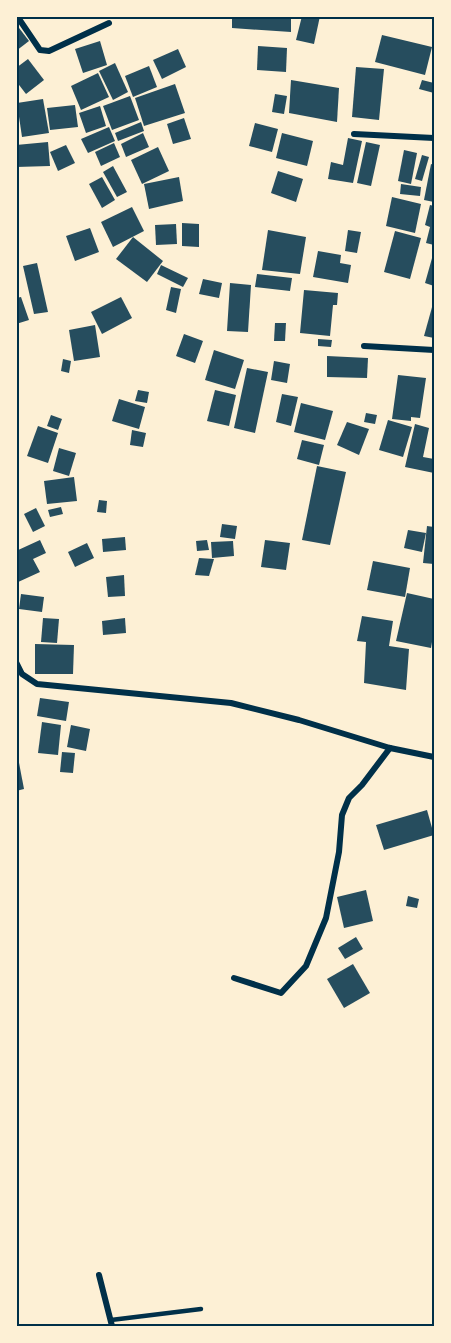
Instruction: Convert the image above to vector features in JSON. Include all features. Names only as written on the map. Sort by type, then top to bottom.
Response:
[{"type":"street","points":[[17,16],[40,50],[50,51],[109,23]]},
{"type":"street","points":[[354,134],[435,138]]},
{"type":"street","points":[[364,346],[435,350]]},
{"type":"street","points":[[16,662],[19,675],[37,684],[231,703],[298,720],[390,748],[435,757]]},
{"type":"street","points":[[234,978],[280,993],[306,966],[326,918],[339,852],[342,815],[349,798],[362,786],[390,748]]},
{"type":"street","points":[[99,1275],[111,1323]]},
{"type":"lane","points":[[111,1323],[201,1309]]},
{"type":"building","points":[[232,16],[291,16],[291,32],[232,28]]},
{"type":"building","points":[[302,16],[320,16],[314,44],[296,40]]},
{"type":"building","points":[[16,24],[29,41],[16,51]]},
{"type":"building","points":[[382,35],[432,47],[425,75],[375,62]]},
{"type":"building","points":[[100,41],[107,65],[83,73],[75,49]]},
{"type":"building","points":[[258,46],[287,48],[286,72],[257,70]]},
{"type":"building","points":[[178,49],[186,67],[162,79],[153,60]]},
{"type":"building","points":[[28,59],[44,80],[26,94],[16,81],[16,68]]},
{"type":"building","points":[[115,63],[128,92],[113,100],[99,71]]},
{"type":"building","points":[[149,66],[157,87],[133,97],[125,76]]},
{"type":"building","points":[[356,67],[384,69],[379,120],[352,117]]},
{"type":"building","points":[[98,73],[109,97],[81,110],[71,86]]},
{"type":"building","points":[[291,80],[339,88],[337,122],[289,113]]},
{"type":"building","points":[[422,80],[434,83],[434,93],[419,89]]},
{"type":"building","points":[[175,84],[185,113],[144,126],[135,98]]},
{"type":"building","points":[[275,94],[287,96],[284,114],[272,112]]},
{"type":"building","points":[[130,96],[139,120],[112,130],[103,106]]},
{"type":"building","points":[[43,99],[49,133],[22,137],[17,103]]},
{"type":"building","points":[[75,105],[78,127],[50,130],[47,108]]},
{"type":"building","points":[[100,106],[106,126],[86,133],[79,113]]},
{"type":"building","points":[[184,118],[191,139],[173,144],[167,124]]},
{"type":"building","points":[[141,122],[144,131],[118,141],[115,133]]},
{"type":"building","points":[[255,123],[278,129],[272,152],[249,146]]},
{"type":"building","points":[[109,127],[115,141],[88,153],[81,139]]},
{"type":"building","points":[[143,133],[149,147],[126,157],[121,144]]},
{"type":"building","points":[[282,133],[313,141],[307,166],[276,158]]},
{"type":"building","points":[[348,138],[362,141],[353,183],[328,179],[331,162],[343,165]]},
{"type":"building","points":[[48,142],[50,166],[16,167],[16,145]]},
{"type":"building","points":[[366,142],[380,145],[371,186],[357,183]]},
{"type":"building","points":[[114,143],[120,157],[101,166],[95,152]]},
{"type":"building","points":[[66,145],[75,163],[58,171],[50,152]]},
{"type":"building","points":[[158,147],[169,171],[142,184],[131,160]]},
{"type":"building","points":[[404,150],[417,153],[411,184],[398,181]]},
{"type":"building","points":[[422,155],[429,157],[422,181],[415,179]]},
{"type":"building","points":[[431,164],[434,165],[434,202],[424,200]]},
{"type":"building","points":[[113,166],[127,192],[117,197],[103,172]]},
{"type":"building","points":[[278,171],[303,179],[296,202],[271,193]]},
{"type":"building","points":[[102,177],[115,200],[102,208],[89,184]]},
{"type":"building","points":[[179,177],[183,201],[149,209],[144,184]]},
{"type":"building","points":[[401,184],[421,187],[420,196],[400,194]]},
{"type":"building","points":[[392,197],[421,204],[415,233],[386,226]]},
{"type":"building","points":[[430,205],[434,206],[434,245],[426,243],[430,227],[425,225]]},
{"type":"building","points":[[132,207],[144,231],[113,247],[101,222]]},
{"type":"building","points":[[182,223],[199,224],[199,247],[182,246]]},
{"type":"building","points":[[176,224],[177,244],[156,245],[155,225]]},
{"type":"building","points":[[90,228],[99,252],[75,261],[66,236]]},
{"type":"building","points":[[268,230],[306,237],[300,274],[262,270]]},
{"type":"building","points":[[348,230],[361,232],[357,253],[345,251]]},
{"type":"building","points":[[395,231],[421,238],[410,279],[384,272]]},
{"type":"building","points":[[133,237],[163,261],[147,282],[116,259]]},
{"type":"building","points":[[318,251],[341,255],[340,263],[351,265],[348,283],[313,277]]},
{"type":"building","points":[[434,251],[434,286],[425,283]]},
{"type":"building","points":[[37,263],[48,312],[34,314],[23,266]]},
{"type":"building","points":[[161,265],[188,278],[183,287],[157,274]]},
{"type":"building","points":[[257,274],[292,278],[290,291],[255,287]]},
{"type":"building","points":[[203,279],[222,283],[219,298],[199,294]]},
{"type":"building","points":[[230,283],[251,285],[248,332],[227,331]]},
{"type":"building","points":[[171,287],[181,289],[176,313],[166,310]]},
{"type":"building","points":[[304,290],[338,293],[337,305],[333,305],[330,336],[300,333]]},
{"type":"building","points":[[21,297],[29,320],[16,324],[16,298]]},
{"type":"building","points":[[121,297],[132,318],[102,334],[91,312]]},
{"type":"building","points":[[434,300],[434,338],[424,336]]},
{"type":"building","points":[[275,323],[286,323],[285,341],[274,341]]},
{"type":"building","points":[[95,325],[100,357],[74,361],[69,330]]},
{"type":"building","points":[[184,334],[203,341],[195,363],[176,356]]},
{"type":"building","points":[[318,339],[332,340],[331,347],[318,346]]},
{"type":"building","points":[[214,350],[244,360],[235,389],[205,380]]},
{"type":"building","points":[[327,356],[368,358],[367,378],[327,377]]},
{"type":"building","points":[[63,359],[71,361],[69,373],[61,371]]},
{"type":"building","points":[[274,361],[290,364],[287,383],[271,380]]},
{"type":"building","points":[[247,368],[268,372],[255,433],[234,428]]},
{"type":"building","points":[[398,375],[426,378],[420,418],[411,417],[411,421],[392,419]]},
{"type":"building","points":[[138,390],[149,392],[147,403],[135,401]]},
{"type":"building","points":[[215,390],[236,395],[229,426],[207,421]]},
{"type":"building","points":[[282,394],[298,397],[291,426],[276,422]]},
{"type":"building","points":[[119,399],[145,407],[139,429],[112,421]]},
{"type":"building","points":[[301,403],[333,411],[325,440],[294,432]]},
{"type":"building","points":[[366,413],[377,415],[375,424],[364,422]]},
{"type":"building","points":[[51,415],[62,419],[58,430],[47,426]]},
{"type":"building","points":[[388,420],[412,427],[403,457],[379,450]]},
{"type":"building","points":[[347,422],[369,429],[359,455],[337,445]]},
{"type":"building","points":[[415,424],[429,428],[423,457],[434,459],[434,473],[405,467]]},
{"type":"building","points":[[38,426],[58,433],[48,463],[27,456]]},
{"type":"building","points":[[132,430],[146,433],[143,447],[130,445]]},
{"type":"building","points":[[302,440],[324,445],[319,465],[297,459]]},
{"type":"building","points":[[59,448],[76,453],[69,476],[53,471]]},
{"type":"building","points":[[317,466],[346,472],[330,545],[302,540]]},
{"type":"building","points":[[74,477],[77,501],[47,504],[44,481]]},
{"type":"building","points":[[99,500],[107,501],[106,513],[97,512]]},
{"type":"building","points":[[61,507],[63,514],[50,517],[48,510]]},
{"type":"building","points":[[36,508],[45,526],[33,532],[24,514]]},
{"type":"building","points":[[222,524],[237,526],[235,539],[220,537]]},
{"type":"building","points":[[427,526],[434,527],[434,564],[423,563]]},
{"type":"building","points":[[408,530],[426,533],[422,552],[404,548]]},
{"type":"building","points":[[125,537],[126,550],[103,552],[102,539]]},
{"type":"building","points":[[40,540],[46,553],[33,559],[40,572],[16,583],[16,551]]},
{"type":"building","points":[[207,540],[209,550],[197,551],[196,541]]},
{"type":"building","points":[[265,540],[290,543],[286,570],[261,567]]},
{"type":"building","points":[[233,541],[234,556],[212,558],[211,542]]},
{"type":"building","points":[[87,543],[94,558],[75,567],[68,552]]},
{"type":"building","points":[[199,558],[214,559],[209,576],[195,575]]},
{"type":"building","points":[[373,561],[410,568],[405,597],[367,590]]},
{"type":"building","points":[[124,575],[125,596],[108,597],[106,577]]},
{"type":"building","points":[[407,593],[434,599],[434,630],[431,648],[396,641]]},
{"type":"building","points":[[21,594],[44,597],[42,612],[19,609]]},
{"type":"building","points":[[362,616],[393,621],[389,646],[409,649],[406,690],[364,683],[366,642],[357,641]]},
{"type":"building","points":[[43,618],[59,619],[57,643],[41,642]]},
{"type":"building","points":[[125,618],[126,633],[103,635],[102,621]]},
{"type":"building","points":[[35,644],[74,645],[73,674],[35,674]]},
{"type":"building","points":[[40,698],[69,702],[66,721],[37,716]]},
{"type":"building","points":[[42,722],[61,725],[58,755],[38,753]]},
{"type":"building","points":[[71,725],[90,729],[86,751],[67,747]]},
{"type":"building","points":[[16,747],[24,789],[16,791]]},
{"type":"building","points":[[62,752],[75,753],[73,773],[60,772]]},
{"type":"building","points":[[427,810],[434,835],[384,850],[376,825]]},
{"type":"building","points":[[366,890],[373,921],[344,928],[337,897]]},
{"type":"building","points":[[408,896],[419,899],[417,908],[406,906]]},
{"type":"building","points":[[356,937],[363,949],[345,959],[338,948]]},
{"type":"building","points":[[353,964],[370,993],[344,1008],[327,979]]}]
